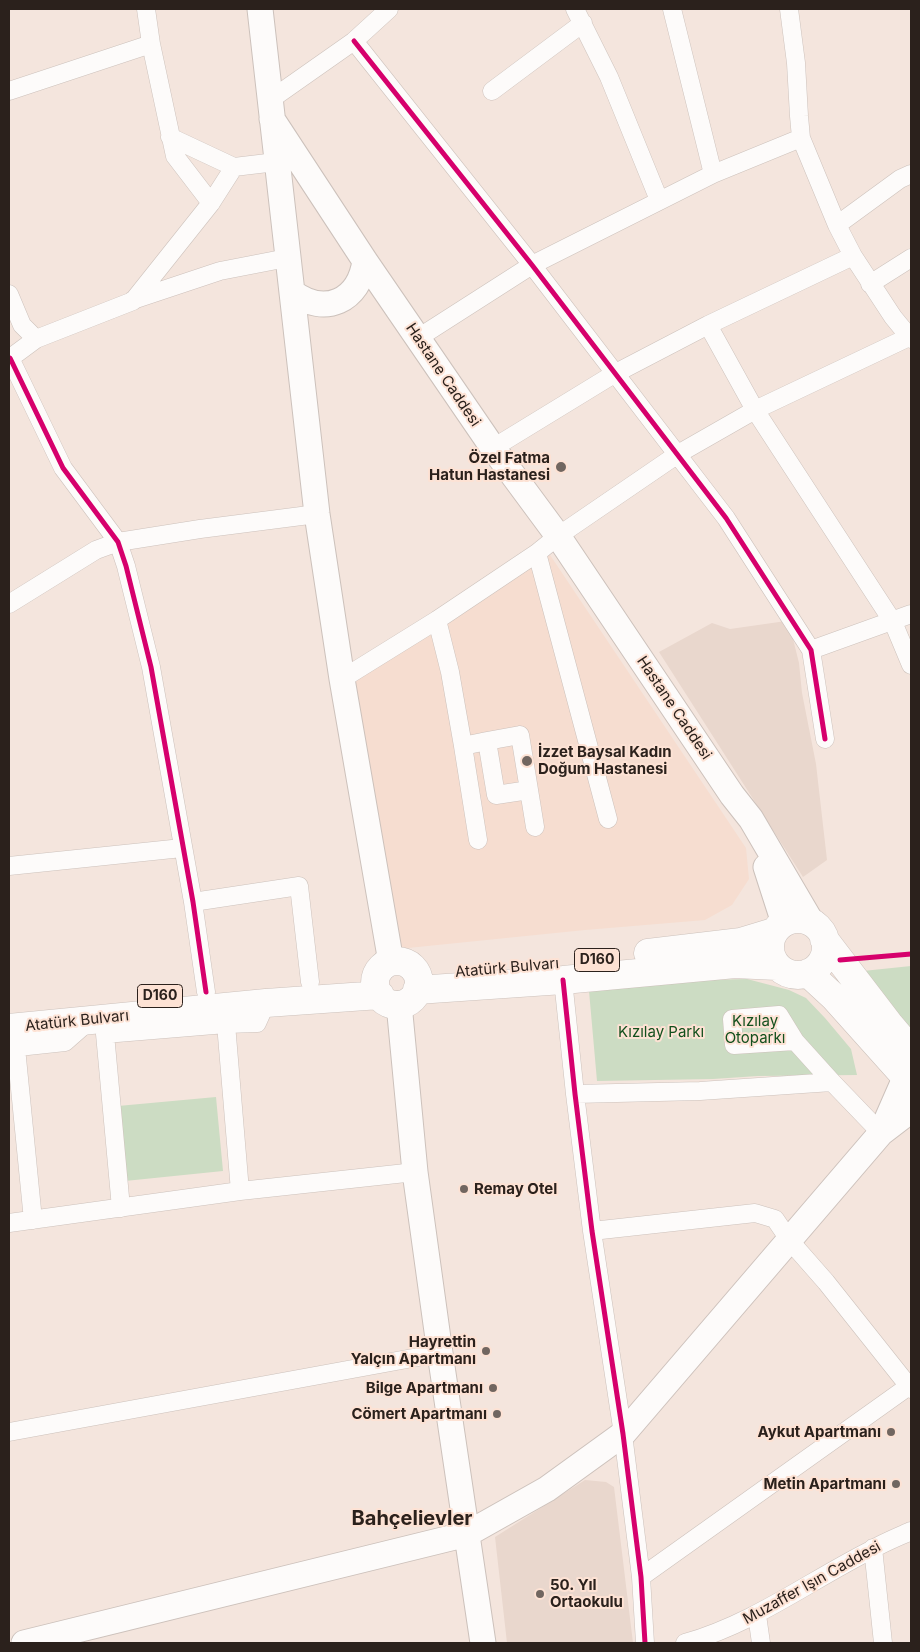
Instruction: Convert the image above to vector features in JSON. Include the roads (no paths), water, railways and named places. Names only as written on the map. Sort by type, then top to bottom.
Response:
[{"type":"main road","name":"Hastane Caddesi","points":[[260,9],[271,110],[307,172],[365,261],[493,448],[558,536],[732,795],[751,819],[818,931],[911,1050]]},
{"type":"main road","points":[[271,110],[317,514],[342,679],[397,984],[415,1172],[483,1643]]},
{"type":"main road","points":[[276,162],[290,162],[307,172]]},
{"type":"main road","points":[[292,292],[301,299],[320,304],[332,303],[343,298],[359,283],[365,261]]},
{"type":"main road","name":"Hastane Caddesi","points":[[732,795],[764,862],[779,928]]},
{"type":"main road","name":"D160","points":[[779,928],[792,920],[800,919],[818,931]]},
{"type":"main road","points":[[777,966],[770,951],[770,942],[779,928]]},
{"type":"main road","name":"Atatürk Bulvarı","points":[[11,1041],[90,1020],[266,1003],[397,984],[741,942],[779,928]]},
{"type":"main road","points":[[24,1643],[468,1534],[547,1489],[623,1434],[768,1264],[790,1241],[881,1132],[908,1080],[834,997],[808,973],[814,970],[823,960],[826,946],[818,931]]},
{"type":"main road","name":"Atatürk Bulvarı","points":[[9,1010],[310,982],[397,984],[564,980],[728,964],[777,966]]},
{"type":"main road","name":"D160","points":[[777,966],[791,974],[808,973]]},
{"type":"main road","points":[[881,1132],[911,1110]]},
{"type":"street","points":[[146,9],[151,44],[175,156],[211,203]]},
{"type":"street","points":[[271,110],[354,41],[389,9]]},
{"type":"street","points":[[672,9],[713,174]]},
{"type":"street","points":[[342,679],[437,620],[537,553],[558,536],[678,454],[756,410],[910,338],[870,284],[837,225],[801,138],[798,116],[796,63],[789,9]]},
{"type":"street","points":[[492,91],[579,16],[609,77],[660,200]]},
{"type":"street","points":[[354,41],[532,265],[726,518],[812,650],[825,739]]},
{"type":"street","points":[[9,90],[151,44]]},
{"type":"street","points":[[170,137],[234,166],[276,162]]},
{"type":"street","points":[[418,338],[532,265],[713,174],[801,138]]},
{"type":"street","points":[[133,301],[211,203],[234,166]]},
{"type":"street","points":[[837,225],[900,179],[911,174]]},
{"type":"street","points":[[493,448],[614,374],[708,325],[854,256]]},
{"type":"street","points":[[206,992],[193,902],[151,668],[126,566],[118,542],[64,468],[9,358],[36,338],[133,301],[220,271],[287,258]]},
{"type":"street","points":[[870,284],[911,258]]},
{"type":"street","points":[[9,294],[15,322],[36,338]]},
{"type":"street","points":[[708,325],[756,410],[893,622],[911,665]]},
{"type":"street","points":[[9,604],[96,550],[118,542],[317,514]]},
{"type":"street","points":[[537,553],[608,820]]},
{"type":"street","points":[[812,650],[911,614]]},
{"type":"street","points":[[437,620],[450,672],[478,840]]},
{"type":"street","points":[[463,746],[520,735],[535,827]]},
{"type":"street","points":[[487,741],[496,795],[529,790]]},
{"type":"street","points":[[9,866],[182,848]]},
{"type":"street","points":[[193,902],[299,886],[310,982]]},
{"type":"street","points":[[564,980],[575,1094],[592,1231],[623,1434],[641,1576],[645,1643]]},
{"type":"street","points":[[121,1208],[105,1034],[257,1023],[266,1003]]},
{"type":"street","points":[[226,1024],[240,1191]]},
{"type":"street","points":[[795,1040],[832,1082],[881,1132]]},
{"type":"street","points":[[11,1041],[33,1220]]},
{"type":"street","points":[[575,1094],[700,1091],[832,1082]]},
{"type":"street","points":[[9,1223],[240,1191],[415,1172]]},
{"type":"street","points":[[592,1231],[755,1213],[774,1219],[910,1388],[641,1576]]},
{"type":"street","points":[[9,1432],[440,1353]]},
{"type":"street","name":"Muzaffer Işın Caddesi","points":[[685,1643],[700,1639],[757,1615],[873,1548],[911,1531]]},
{"type":"street","points":[[873,1548],[883,1643]]},
{"type":"street","points":[[757,1615],[761,1643]]},
{"type":"place","name":"Özel Fatma Hatun Hastanesi","points":[[561,467]]},
{"type":"place","name":"İzzet Baysal Kadın Doğum Hastanesi","points":[[527,761]]},
{"type":"place","name":"Remay Otel","points":[[464,1189]]},
{"type":"place","name":"Hayrettin Yalçın Apartmanı","points":[[486,1351]]},
{"type":"place","name":"Bilge Apartmanı","points":[[493,1388]]},
{"type":"place","name":"Cömert Apartmanı","points":[[497,1414]]},
{"type":"place","name":"Aykut Apartmanı","points":[[891,1432]]},
{"type":"place","name":"Metin Apartmanı","points":[[896,1484]]},
{"type":"place","name":"50. Yıl Ortaokulu","points":[[540,1594]]},
{"type":"district","name":"Bahçelievler","points":[[412,1519]]},
{"type":"park label","name":"Kızılay Otoparkı","points":[[755,1030]]},
{"type":"park label","name":"Kızılay Parkı","points":[[661,1032]]}]
